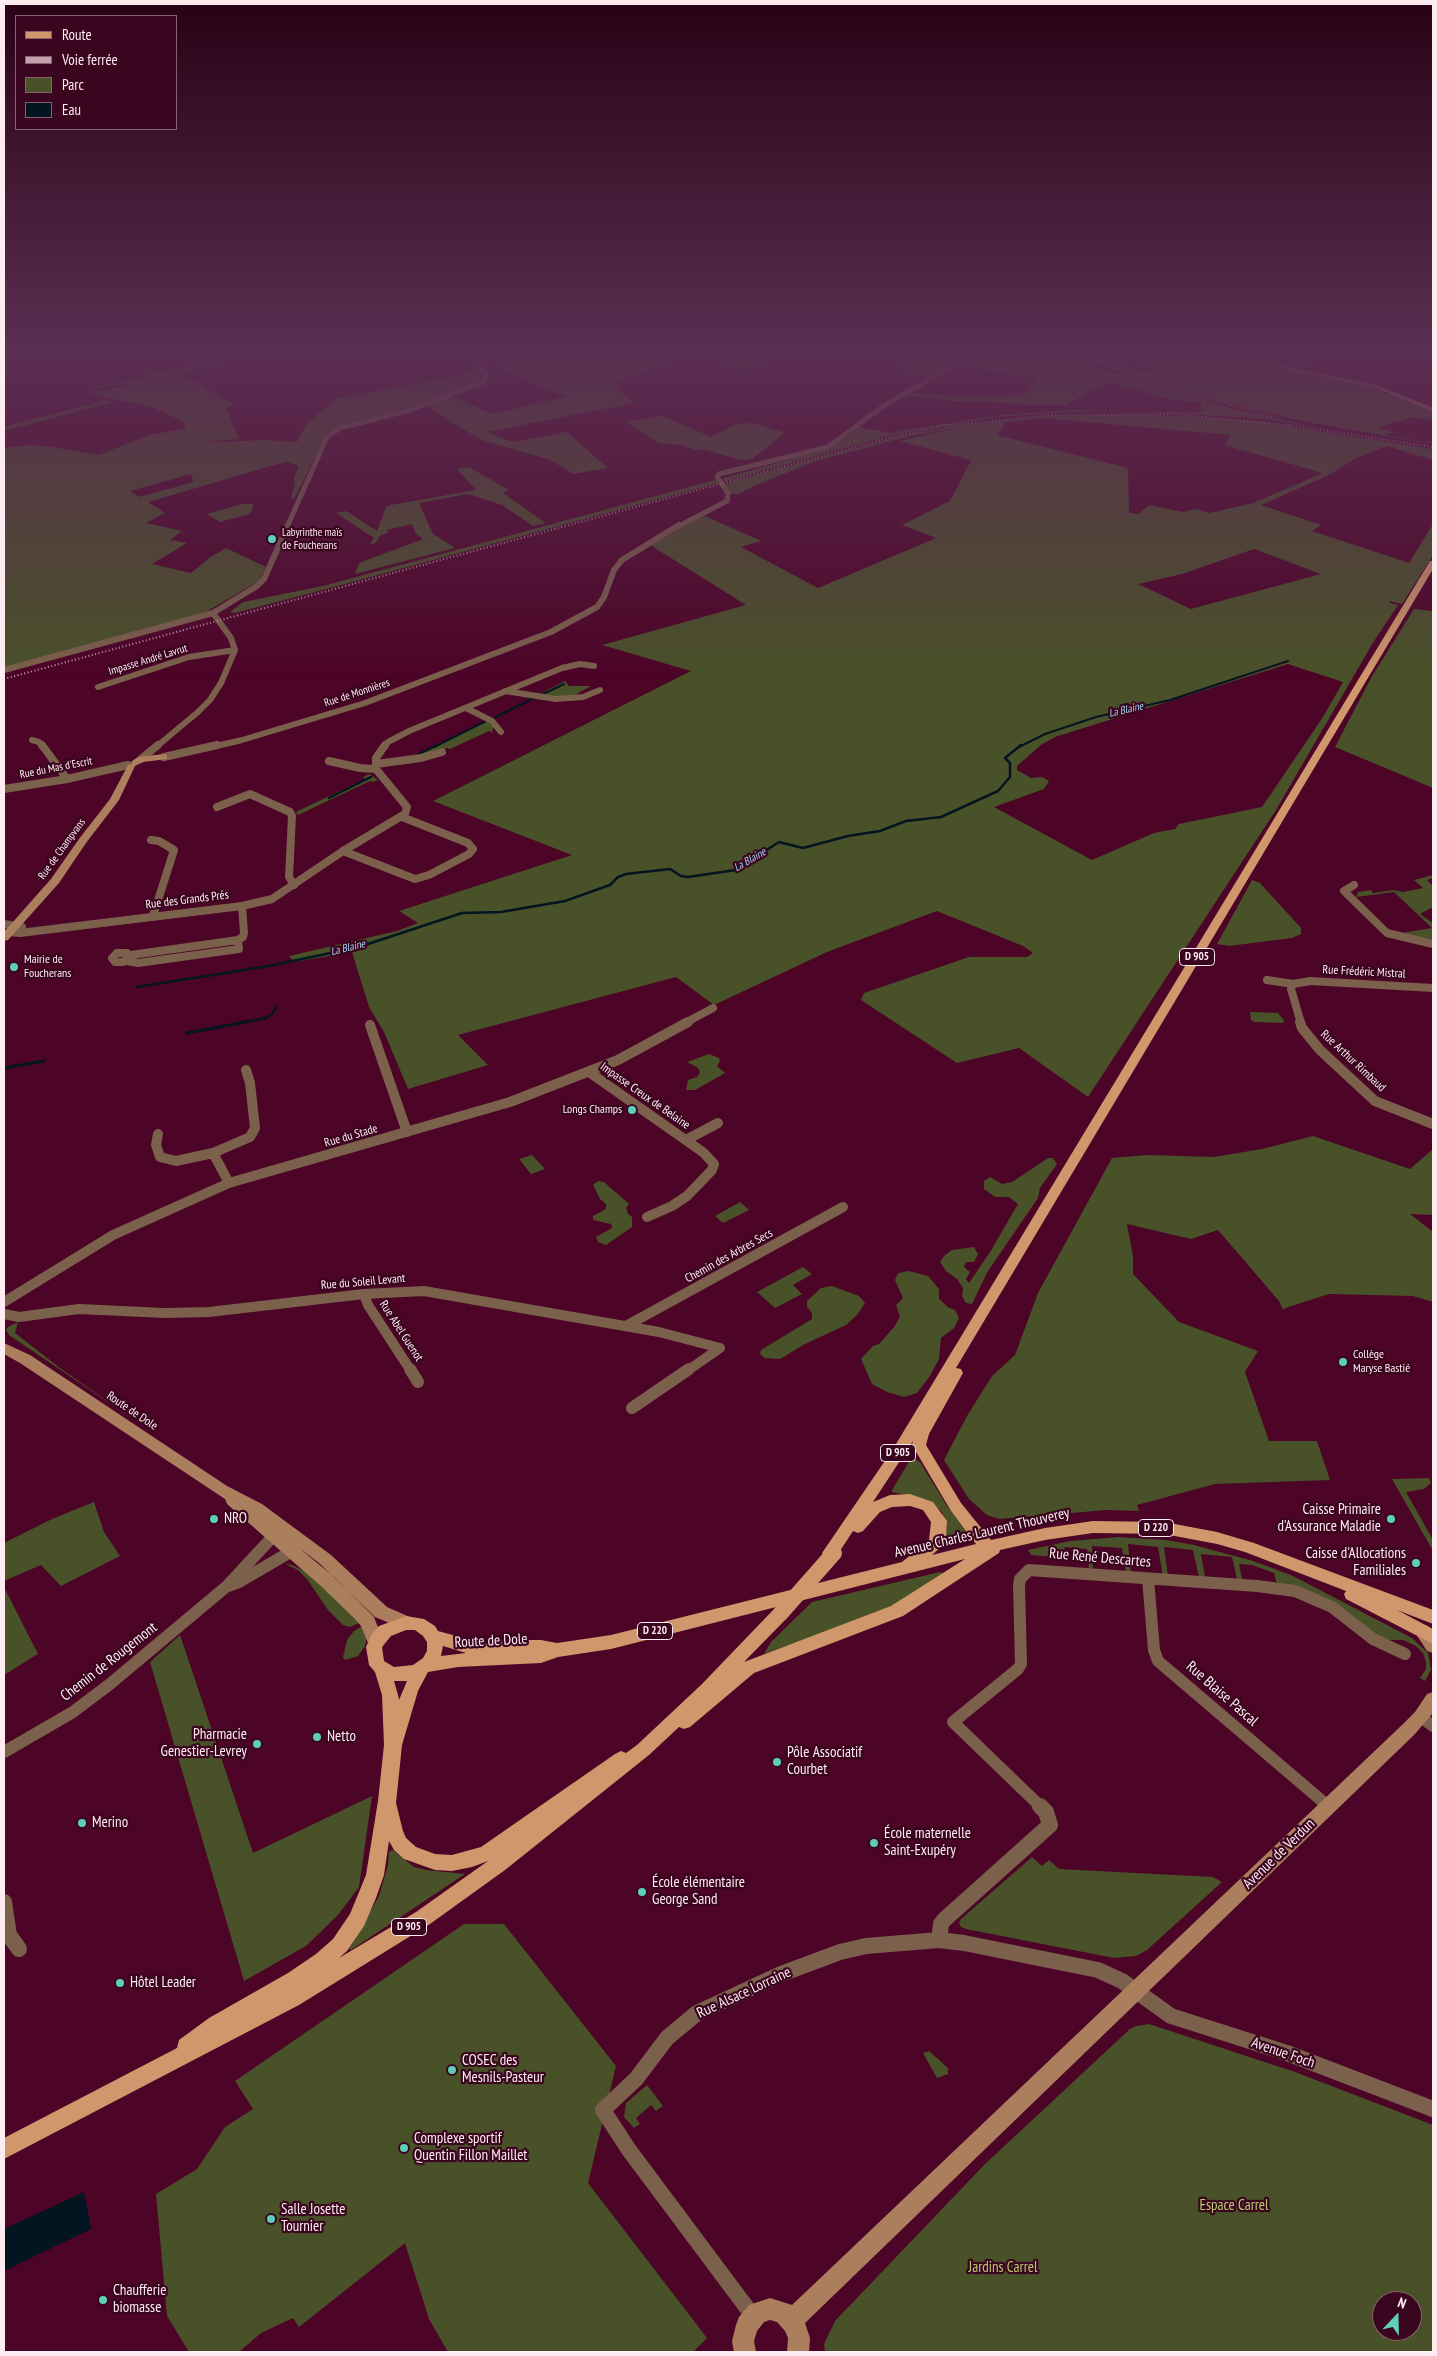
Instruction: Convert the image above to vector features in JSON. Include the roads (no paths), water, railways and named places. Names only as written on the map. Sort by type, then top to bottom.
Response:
[{"type":"main road","name":"D 905","points":[[9,2146],[154,2072],[292,1998],[423,1918],[500,1864],[650,1745],[708,1689],[781,1613],[832,1553],[894,1461],[1433,563]]},
{"type":"main road","name":"Rue de Monnières","points":[[133,765],[161,757]]},
{"type":"main road","name":"Rue de Champvans","points":[[9,932],[55,881],[82,841],[114,800],[133,765]]},
{"type":"main road","name":"Route de Dole","points":[[4,1339],[21,1352],[25,1359]]},
{"type":"main road","name":"Route de Dole","points":[[4,1348],[25,1359],[222,1490],[299,1547],[381,1612],[406,1623]]},
{"type":"main road","name":"D 905","points":[[961,1350],[962,1360],[922,1434],[919,1446],[956,1507],[994,1546]]},
{"type":"main road","points":[[832,1553],[875,1508],[890,1501],[910,1500],[928,1506],[933,1511],[939,1521],[940,1532],[935,1544],[903,1568]]},
{"type":"main road","name":"Avenue Charles Laurent Thouverey","points":[[752,1606],[1053,1533],[1094,1527],[1164,1528],[1240,1545],[1433,1617]]},
{"type":"main road","points":[[387,1801],[394,1832],[400,1844],[410,1853],[421,1859],[452,1863],[472,1859],[487,1852],[616,1761],[650,1745],[686,1720],[748,1668],[898,1611],[994,1546]]},
{"type":"main road","name":"Route de Dole","points":[[299,1547],[328,1582],[368,1622],[376,1643]]},
{"type":"main road","name":"Avenue Charles Laurent Thouverey","points":[[1308,1570],[1429,1633]]},
{"type":"main road","name":"Route de Dole","points":[[423,1667],[458,1660],[541,1656],[557,1650],[611,1642],[752,1606]]},
{"type":"main road","points":[[154,2072],[216,2025],[316,1966],[340,1944],[357,1920],[375,1875],[387,1801],[393,1745],[390,1695],[382,1669],[374,1658],[376,1643],[381,1634],[390,1628],[406,1623],[422,1626],[434,1637],[435,1652],[423,1667],[410,1691],[393,1745]]},
{"type":"main road","points":[[1429,1633],[1433,1646]]},
{"type":"main road","name":"Route de Dole","points":[[434,1637],[471,1647],[541,1647],[557,1650]]},
{"type":"main road","points":[[382,1669],[391,1674],[401,1675],[423,1667]]},
{"type":"main road","name":"Avenue de Verdun","points":[[792,2320],[1328,1806],[1429,1717],[1433,1699]]},
{"type":"main road","points":[[745,2352],[743,2341],[744,2329],[753,2316],[766,2309],[775,2309],[792,2320],[799,2338],[798,2352]]},
{"type":"street","points":[[4,670],[213,613],[262,582],[315,461]]},
{"type":"street","name":"Rue de Monnières","points":[[161,757],[226,744],[336,712],[402,690],[551,632],[597,607],[604,597],[614,570],[622,560],[681,524],[727,500],[728,494],[717,478],[719,474],[772,461]]},
{"type":"street","points":[[213,613],[227,631],[235,647]]},
{"type":"street","name":"Impasse André Lavrut","points":[[98,687],[189,657],[235,647]]},
{"type":"street","name":"Rue de Champvans","points":[[133,765],[210,700],[226,673],[235,647]]},
{"type":"street","points":[[343,851],[415,879],[429,875],[469,854],[473,850],[468,843],[404,814],[403,800],[379,775],[376,766],[379,753],[394,738],[505,691],[568,666],[586,664],[594,666]]},
{"type":"street","points":[[505,691],[556,699],[583,697],[600,690]]},
{"type":"street","points":[[466,708],[492,721],[502,732]]},
{"type":"street","points":[[32,740],[38,742],[67,779]]},
{"type":"street","points":[[150,752],[153,756],[161,757]]},
{"type":"street","points":[[329,761],[360,768],[421,758],[442,752]]},
{"type":"street","name":"Rue du Mas d'Escrit","points":[[4,789],[67,779],[133,765]]},
{"type":"street","points":[[217,807],[250,794],[290,812],[292,816],[289,877],[294,884]]},
{"type":"street","name":"Rue des Grands Prés","points":[[9,932],[38,931],[242,906],[272,899],[343,851],[404,814]]},
{"type":"street","points":[[151,840],[170,846],[174,852],[153,916]]},
{"type":"street","points":[[1354,886],[1344,891],[1387,933],[1433,944]]},
{"type":"street","points":[[129,958],[138,963],[239,949],[238,940],[243,937],[244,933],[242,906]]},
{"type":"street","name":"Rue Frédéric Mistral","points":[[1267,980],[1294,984],[1310,982],[1433,988]]},
{"type":"street","name":"Rue Arthur Rimbaud","points":[[1294,984],[1291,989],[1302,1028],[1320,1050],[1375,1101],[1433,1124]]},
{"type":"street","name":"Rue du Stade","points":[[4,1302],[121,1231],[229,1183],[486,1110],[589,1072],[639,1050],[713,1008]]},
{"type":"street","points":[[370,1025],[407,1132]]},
{"type":"street","points":[[158,1134],[156,1145],[160,1157],[176,1161],[213,1153],[245,1141],[255,1131],[250,1083],[246,1070]]},
{"type":"street","name":"Impasse Creux de Belaine","points":[[589,1072],[711,1159],[713,1168],[687,1196],[672,1206],[647,1217]]},
{"type":"street","name":"Impasse Creux de Belaine","points":[[686,1140],[718,1123]]},
{"type":"street","points":[[213,1153],[229,1183]]},
{"type":"street","name":"Chemin des Arbres Secs","points":[[626,1326],[842,1206]]},
{"type":"street","name":"Rue du Soleil Levant","points":[[4,1314],[18,1317],[52,1311],[80,1309],[165,1313],[209,1312],[405,1291],[445,1293],[626,1326],[720,1348],[632,1408]]},
{"type":"street","name":"Rue Abel Guenot","points":[[364,1294],[368,1305],[418,1382]]},
{"type":"street","name":"Chemin de Rougemont","points":[[4,1752],[73,1712],[227,1586],[278,1531]]},
{"type":"street","name":"Chemin de Rougemont","points":[[227,1586],[239,1582],[299,1547]]},
{"type":"street","name":"Rue René Descartes","points":[[939,1940],[940,1924],[1050,1825],[1046,1812],[953,1722],[1018,1669],[1021,1664],[1020,1578],[1029,1570],[1257,1586],[1308,1595],[1332,1607],[1373,1639],[1405,1654]]},
{"type":"street","name":"Rue Blaise Pascal","points":[[1148,1579],[1154,1650],[1158,1661],[1328,1806]]},
{"type":"street","points":[[4,1902],[10,1935],[19,1949]]},
{"type":"street","name":"Rue Alsace Lorraine","points":[[753,2316],[629,2150],[603,2110],[636,2079],[667,2038],[697,2013],[714,2004],[781,1974],[840,1952],[866,1946],[939,1940],[964,1943],[1098,1970],[1122,1980],[1136,1992]]},
{"type":"street","name":"Avenue Foch","points":[[1136,1992],[1172,2016],[1287,2053],[1433,2109]]},
{"type":"water","points":[[84,2192],[91,2229],[4,2271],[4,2229]]},
{"type":"waterway","name":"La Blaine","points":[[1019,747],[1045,734],[1096,717],[1170,700],[1288,661]]},
{"type":"waterway","points":[[541,695],[564,684]]},
{"type":"waterway","points":[[494,718],[534,698]]},
{"type":"waterway","points":[[434,747],[486,721]]},
{"type":"waterway","points":[[415,756],[437,745]]},
{"type":"waterway","name":"La Blaine","points":[[137,987],[269,966],[359,947],[462,913],[501,912],[565,901],[610,885],[618,877],[626,874],[670,869],[681,876],[688,877],[736,870],[779,842],[803,848],[848,836],[880,831],[906,821],[941,817],[998,791],[1010,777],[1010,763],[1005,758],[1021,745]]},
{"type":"waterway","points":[[329,798],[371,777]]},
{"type":"waterway","name":"La Blaine","points":[[239,1023],[266,1018],[273,1013],[276,1007]]},
{"type":"waterway","name":"La Blaine","points":[[187,1033],[246,1022]]},
{"type":"waterway","name":"La Blaine","points":[[4,1068],[44,1061]]},
{"type":"railway","points":[[4,679],[804,461]]},
{"type":"place","name":"Labyrinthe maïs de Foucherans","points":[[272,539]]},
{"type":"place","name":"Mairie de Foucherans","points":[[14,967]]},
{"type":"place","name":"Longs Champs","points":[[632,1110]]},
{"type":"place","name":"Collège Maryse Bastié","points":[[1343,1362]]},
{"type":"place","name":"NRO","points":[[214,1519]]},
{"type":"place","name":"Caisse Primaire d'Assurance Maladie","points":[[1391,1519]]},
{"type":"place","name":"Caisse d'Allocations Familiales","points":[[1416,1563]]},
{"type":"place","name":"Netto","points":[[317,1737]]},
{"type":"place","name":"Pharmacie Genestier-Levrey","points":[[257,1744]]},
{"type":"place","name":"Pôle Associatif Courbet","points":[[777,1762]]},
{"type":"place","name":"Merino","points":[[82,1823]]},
{"type":"place","name":"École maternelle Saint-Exupéry","points":[[874,1843]]},
{"type":"place","name":"École élémentaire George Sand","points":[[642,1892]]},
{"type":"place","name":"Hôtel Leader","points":[[120,1983]]},
{"type":"place","name":"COSEC des Mesnils-Pasteur","points":[[452,2070]]},
{"type":"place","name":"Complexe sportif Quentin Fillon Maillet","points":[[404,2148]]},
{"type":"place","name":"Salle Josette Tournier","points":[[271,2219]]},
{"type":"place","name":"Chaufferie biomasse","points":[[103,2300]]},
{"type":"park label","name":"Espace Carrel","points":[[1234,2206]]},
{"type":"park label","name":"Jardins Carrel","points":[[1003,2268]]}]
